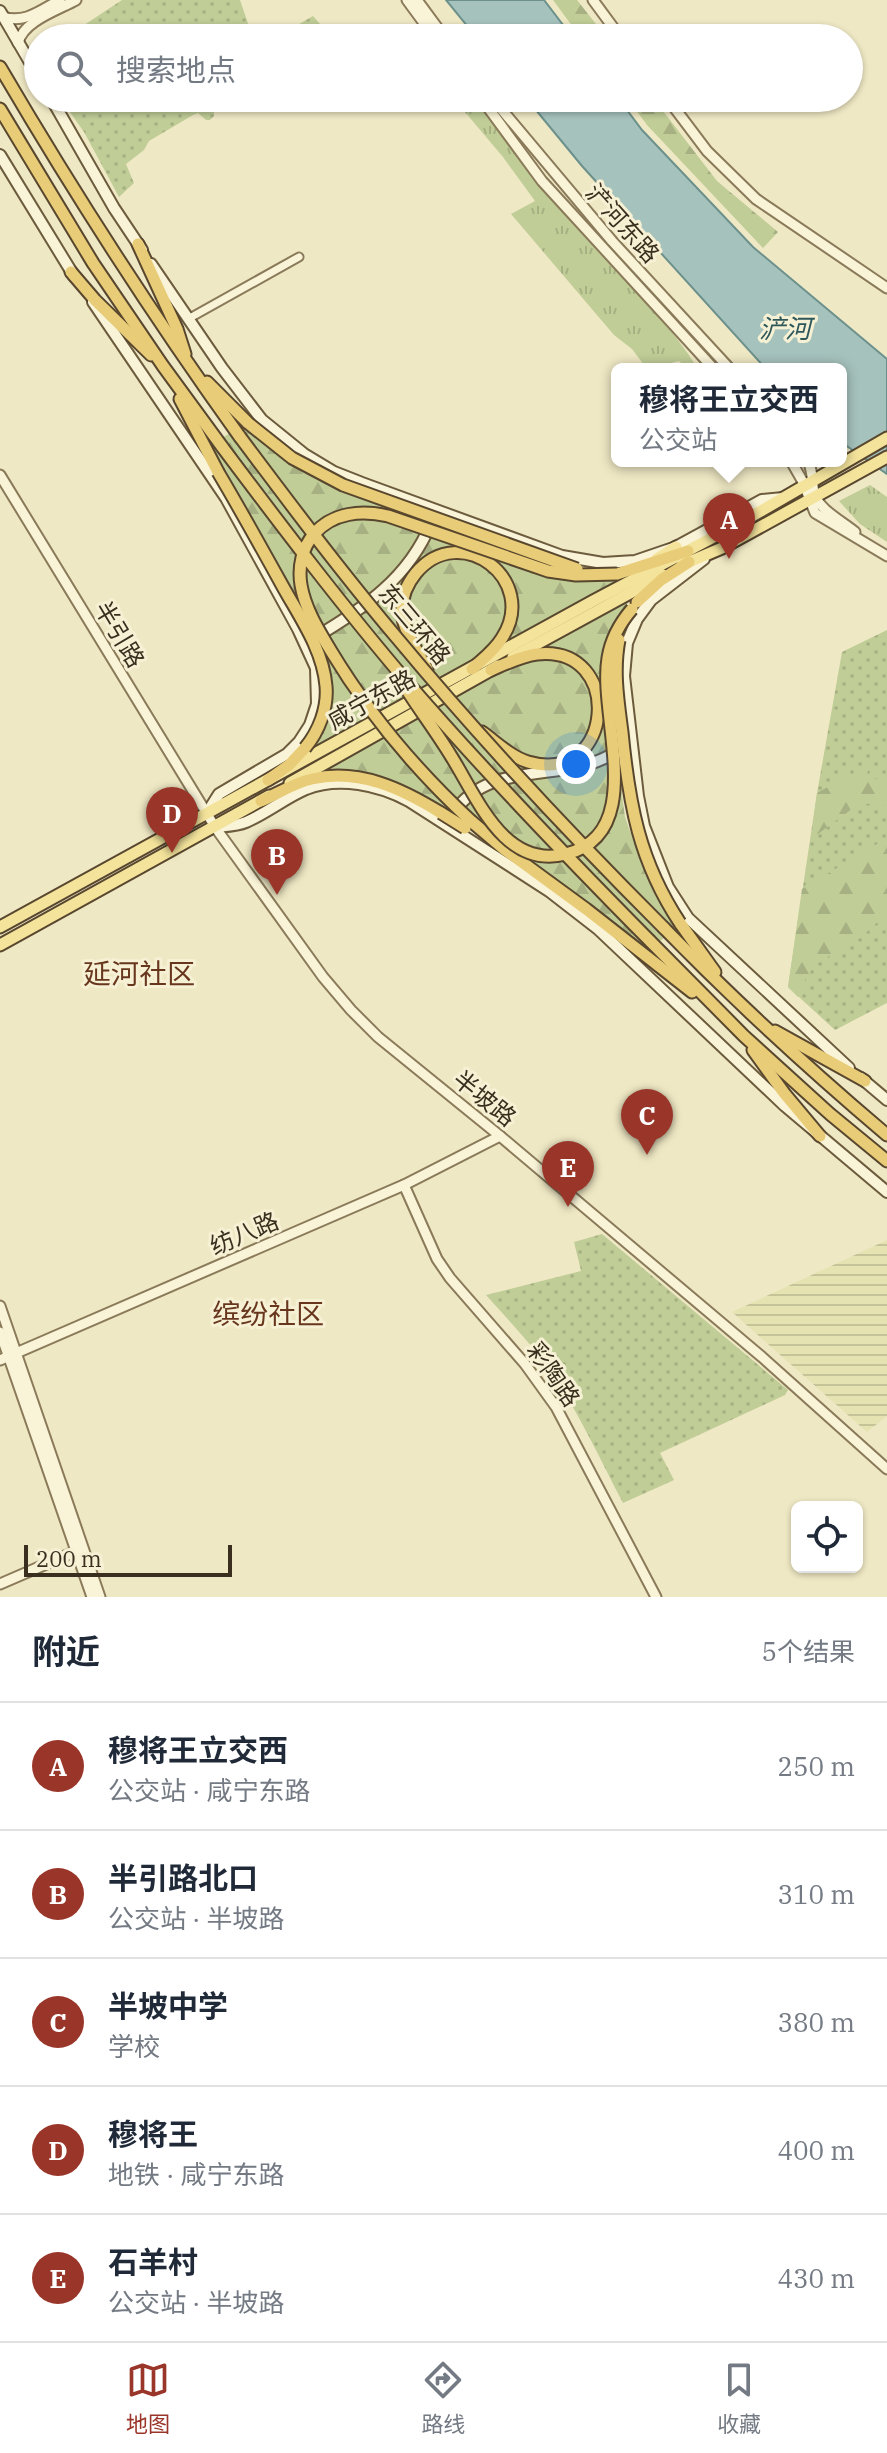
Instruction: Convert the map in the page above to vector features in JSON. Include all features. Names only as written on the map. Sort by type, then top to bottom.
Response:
[{"type":"highway","name":"东三环路","points":[[0,67],[24,107]]},
{"type":"highway","name":"东三环路","points":[[0,109],[93,263],[163,366],[380,649],[531,820],[721,1014],[830,1114],[887,1161]]},
{"type":"highway","name":"东三环路","points":[[27,112],[88,215],[189,366],[352,582],[432,680],[587,851],[738,1001],[887,1135]]},
{"type":"highway","points":[[138,244],[177,329],[189,366],[248,423],[292,458],[343,485],[563,566],[586,571],[623,572]]},
{"type":"highway","points":[[71,272],[130,337],[163,366],[218,472],[306,628],[322,664],[326,688],[323,712],[316,731],[289,765],[268,780]]},
{"type":"highway","points":[[684,553],[623,572],[569,575],[548,571],[388,516],[351,514],[317,530],[308,543],[300,562],[301,587],[324,639],[360,695],[468,824],[606,923],[721,1014]]},
{"type":"highway","points":[[432,680],[410,637],[402,612],[404,595],[420,569],[432,559],[448,553],[469,554],[487,561],[499,572],[509,589],[512,608],[508,627],[500,641],[472,669]]},
{"type":"highway","points":[[380,649],[499,833],[523,850],[542,856],[559,856],[577,851],[591,842],[611,812],[615,784],[607,665],[614,636],[634,606],[684,553]]},
{"type":"highway","points":[[634,606],[619,639],[616,669],[626,779],[633,818],[648,864],[680,923],[738,1001]]},
{"type":"highway","points":[[469,722],[523,761],[553,764],[575,756],[593,737],[600,708],[593,683],[572,661],[557,655],[536,654],[491,670]]},
{"type":"highway","points":[[261,801],[312,779],[346,776],[386,784],[443,818],[468,824]]},
{"type":"highway","points":[[765,1026],[865,1081]]},
{"type":"highway","points":[[744,1036],[784,1093],[820,1136]]},
{"type":"main road","points":[[2,14],[24,53]]},
{"type":"main road","points":[[59,112],[114,208],[188,319],[255,413],[290,445],[343,475],[562,556],[584,562],[627,562],[684,553]]},
{"type":"main road","points":[[0,155],[71,272],[221,490],[316,668],[316,709],[305,734],[287,754],[219,794],[207,813]]},
{"type":"main road","name":"咸宁东路","points":[[847,460],[887,438]]},
{"type":"main road","name":"咸宁东路","points":[[0,945],[491,670],[684,553],[713,552],[887,457]]},
{"type":"main road","name":"咸宁东路","points":[[0,927],[784,498],[834,467]]},
{"type":"main road","points":[[305,643],[360,610],[390,585],[420,548],[436,510]]},
{"type":"main road","points":[[713,552],[655,596],[634,624],[627,643],[624,661],[631,741],[642,817],[655,859],[688,918],[828,1051],[887,1100]]},
{"type":"main road","points":[[593,601],[644,567]]},
{"type":"main road","points":[[443,818],[466,799],[499,781],[520,774],[555,772],[590,765],[607,758],[631,741]]},
{"type":"main road","points":[[215,827],[243,824],[312,787],[346,784],[365,785],[395,794],[443,818],[598,929],[738,1062],[887,1192]]},
{"type":"street","points":[[2,14],[14,20],[22,19],[60,0]]},
{"type":"street","points":[[33,24],[76,0]]},
{"type":"street","points":[[407,0],[425,24]]},
{"type":"street","points":[[417,0],[435,24]]},
{"type":"street","points":[[595,1],[611,24]]},
{"type":"street","points":[[18,43],[24,32]]},
{"type":"street","name":"浐河东路","points":[[491,112],[542,181],[709,363]]},
{"type":"street","name":"浐河东路","points":[[504,112],[612,241],[724,363]]},
{"type":"street","points":[[678,112],[707,151],[756,199],[887,288]]},
{"type":"street","points":[[188,319],[299,257]]},
{"type":"street","points":[[796,467],[809,483]]},
{"type":"street","points":[[808,467],[817,515],[887,556]]},
{"type":"street","name":"半引路","points":[[0,475],[207,813]]},
{"type":"street","name":"半坡路","points":[[207,813],[323,977],[378,1037],[762,1357],[887,1469]]},
{"type":"street","name":"纺八路","points":[[8,1356],[404,1185],[500,1136]]},
{"type":"street","name":"彩陶路","points":[[404,1185],[437,1259],[450,1278],[517,1354],[556,1407],[656,1597]]},
{"type":"street","points":[[0,1306],[8,1356]]},
{"type":"street","points":[[0,1332],[100,1597]]},
{"type":"street","points":[[0,1584],[80,1549]]},
{"type":"street","points":[[80,1549],[92,1597]]},
{"type":"shaded area","points":[[887,1240],[887,1416],[867,1432],[732,1312]]},
{"type":"green space","points":[[122,0],[240,0],[248,24],[86,24]]},
{"type":"green space","points":[[553,0],[577,0],[596,24],[571,24]]},
{"type":"green space","points":[[313,16],[320,24],[299,24]]},
{"type":"green space","points":[[70,112],[214,112],[210,120],[198,113],[193,115],[149,141],[144,150],[126,164],[134,183],[119,197]]},
{"type":"green space","points":[[465,112],[485,112],[556,201],[667,326],[694,363],[642,363],[632,349],[614,335],[511,214],[535,201]]},
{"type":"green space","points":[[637,112],[664,112],[717,181],[778,232],[763,248]]},
{"type":"green space","points":[[244,424],[317,477],[345,491],[512,553],[510,564],[567,578],[596,581],[626,579],[633,596],[617,621],[607,645],[601,700],[609,701],[625,817],[645,873],[674,928],[649,952],[571,892],[417,795],[319,774],[306,753],[329,696],[208,447]]},
{"type":"green space","points":[[870,485],[887,497],[887,542],[860,524],[839,501]]},
{"type":"green space","points":[[887,630],[887,1003],[835,1030],[788,987],[842,652]]},
{"type":"green space","points":[[871,763],[866,776],[884,781],[887,779],[887,806],[860,803],[811,839],[817,793]]},
{"type":"green space","points":[[887,838],[887,918],[814,965],[805,980],[806,990],[798,997],[788,987],[802,889]]},
{"type":"green space","points":[[602,1234],[788,1390],[785,1395],[660,1453],[674,1480],[623,1503],[551,1372],[486,1295],[581,1271],[574,1242]]},
{"type":"water","points":[[446,0],[544,0],[562,24],[466,24]]},
{"type":"water","name":"浐河","points":[[538,112],[628,112],[753,247],[887,359],[887,474],[847,446],[847,363],[761,363],[582,166]]},
{"type":"place","name":"穆将王立交西","points":[[729,559]]},
{"type":"place","name":"穆将王","points":[[172,853]]},
{"type":"place","name":"半引路北口","points":[[277,895]]},
{"type":"place","name":"半坡中学","points":[[647,1155]]},
{"type":"place","name":"石羊村","points":[[568,1207]]},
{"type":"district","name":"延河社区","points":[[139,973]]},
{"type":"district","name":"缤纷社区","points":[[268,1313]]}]
